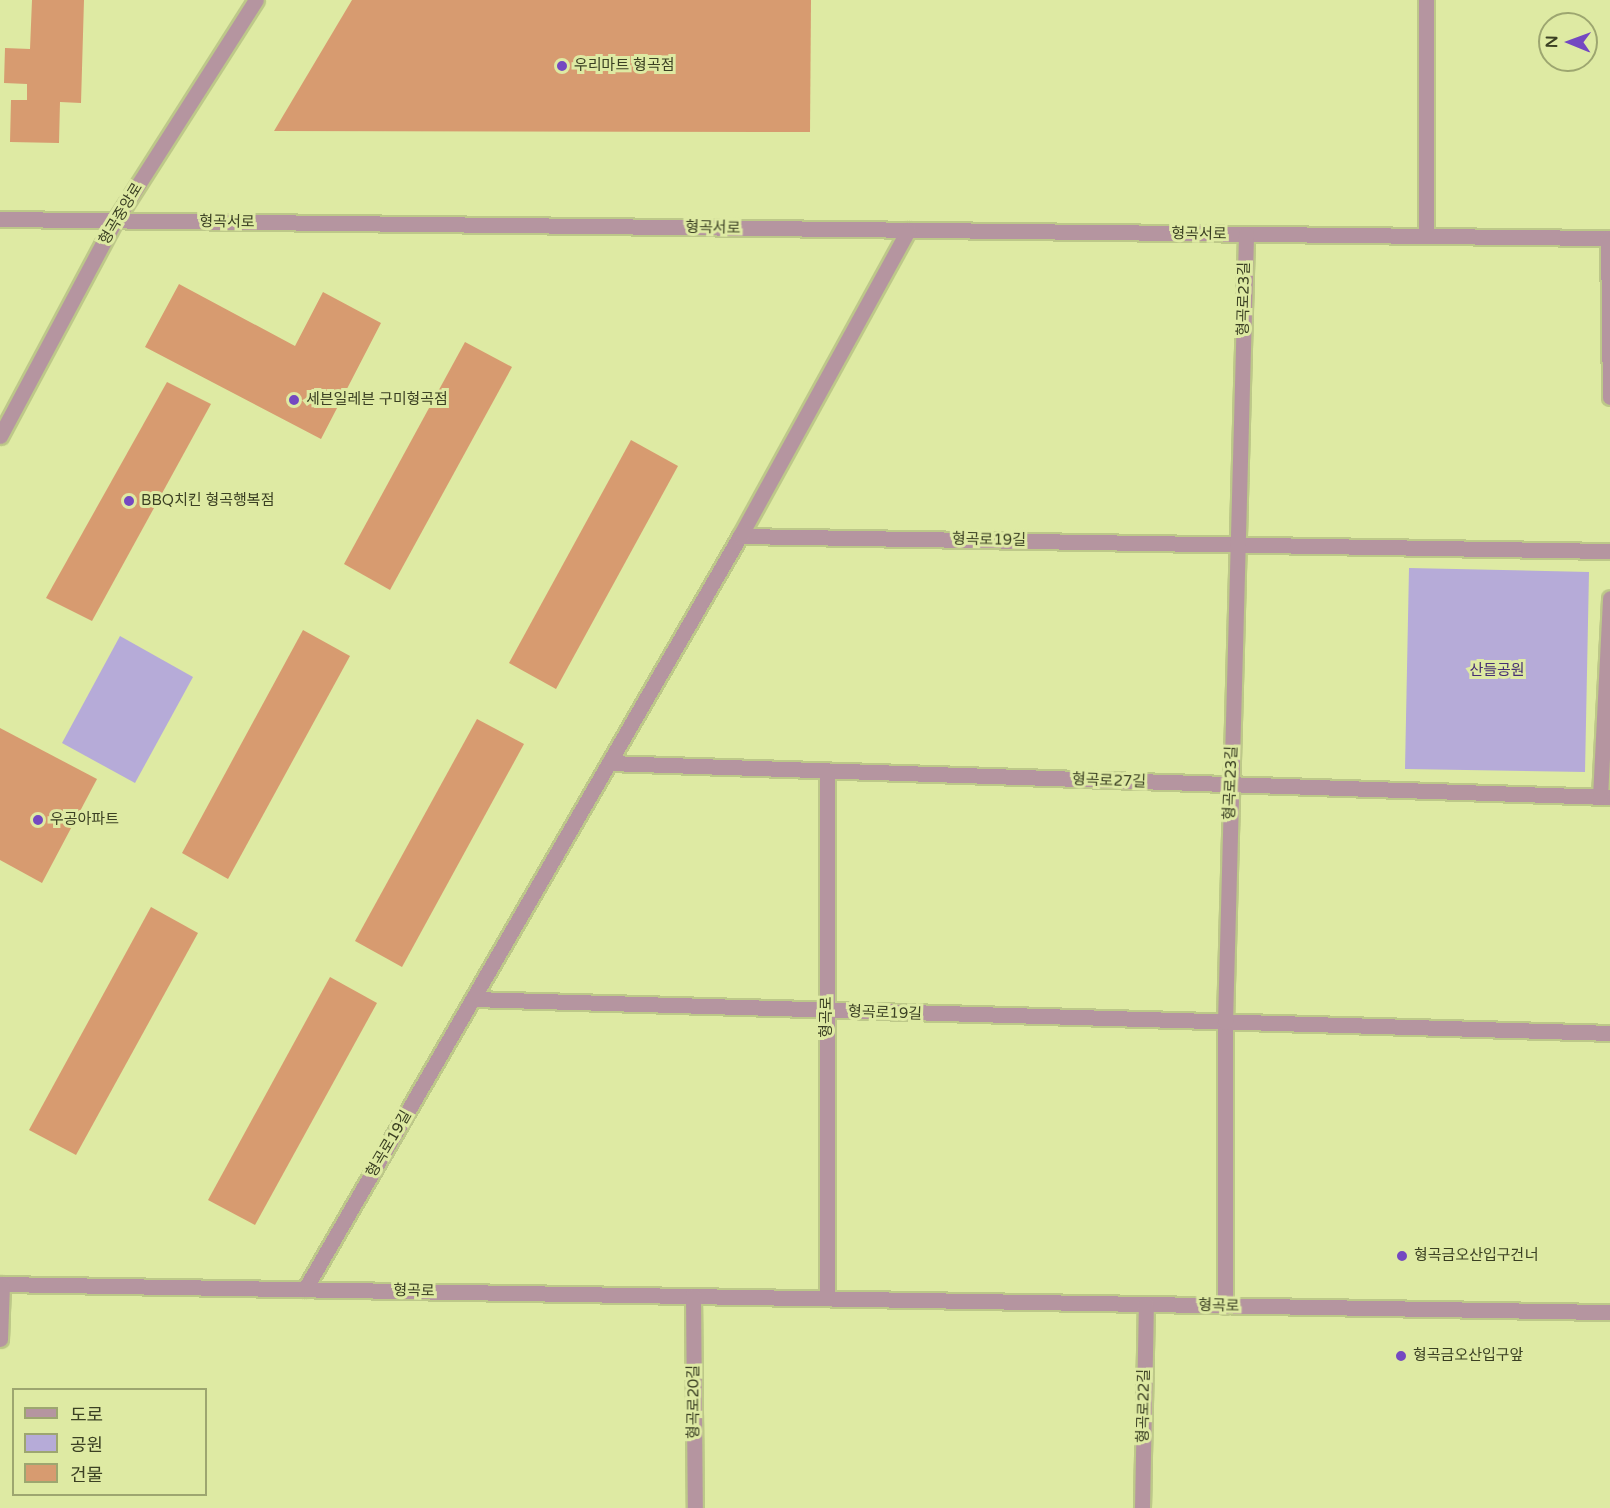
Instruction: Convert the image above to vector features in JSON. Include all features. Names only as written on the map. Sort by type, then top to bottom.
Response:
[{"type":"street","name":"형곡중앙로","points":[[0,436],[116,221],[256,0]]},
{"type":"street","points":[[1426,0],[1426,236]]},
{"type":"street","name":"형곡서로","points":[[0,219],[1609,238],[1610,397]]},
{"type":"street","name":"형곡로19길","points":[[305,1289],[740,536],[908,230]]},
{"type":"street","name":"형곡로23길","points":[[1225,1306],[1225,1022],[1246,234]]},
{"type":"street","name":"형곡로19길","points":[[740,536],[1239,544]]},
{"type":"street","points":[[1239,544],[1610,551]]},
{"type":"street","points":[[1605,797],[1610,598]]},
{"type":"street","name":"형곡로27길","points":[[609,763],[1605,797]]},
{"type":"street","name":"형곡로","points":[[827,772],[827,1298]]},
{"type":"street","name":"형곡로19길","points":[[472,999],[1225,1022]]},
{"type":"street","points":[[1225,1022],[1610,1033]]},
{"type":"street","points":[[0,1339],[1,1284]]},
{"type":"street","name":"형곡로","points":[[1,1284],[1610,1312]]},
{"type":"street","name":"형곡로20길","points":[[693,1296],[694,1508]]},
{"type":"street","name":"형곡로22길","points":[[1142,1508],[1146,1304]]},
{"type":"green space","name":"산들공원","points":[[1409,568],[1589,572],[1585,772],[1405,769]]},
{"type":"green space","points":[[120,636],[193,677],[135,783],[62,743]]},
{"type":"building","points":[[32,0],[84,0],[81,103],[60,102],[59,143],[10,142],[11,100],[27,100],[27,84],[4,83],[5,48],[30,49]]},
{"type":"building","name":"우리마트 형곡점","points":[[352,0],[811,0],[810,132],[274,131]]},
{"type":"building","name":"세븐일레븐 구미형곡점","points":[[179,284],[295,346],[323,292],[381,323],[321,439],[145,347]]},
{"type":"building","points":[[465,342],[512,367],[390,590],[344,564]]},
{"type":"building","name":"BBQ치킨 형곡행복점","points":[[167,382],[211,404],[92,621],[46,598]]},
{"type":"building","points":[[631,440],[678,466],[556,689],[509,663]]},
{"type":"building","points":[[303,630],[350,656],[228,879],[182,853]]},
{"type":"building","points":[[477,719],[524,744],[402,967],[355,941]]},
{"type":"building","name":"우공아파트","points":[[0,728],[97,779],[42,883],[0,860]]},
{"type":"building","points":[[151,907],[198,933],[76,1155],[29,1130]]},
{"type":"building","points":[[330,977],[377,1003],[255,1225],[208,1200]]},
{"type":"place","name":"우리마트 형곡점","points":[[562,66]]},
{"type":"place","name":"세븐일레븐 구미형곡점","points":[[294,400]]},
{"type":"place","name":"BBQ치킨 형곡행복점","points":[[129,501]]},
{"type":"place","name":"우공아파트","points":[[38,820]]},
{"type":"place","name":"형곡금오산입구건너","points":[[1402,1256]]},
{"type":"place","name":"형곡금오산입구앞","points":[[1401,1356]]}]
